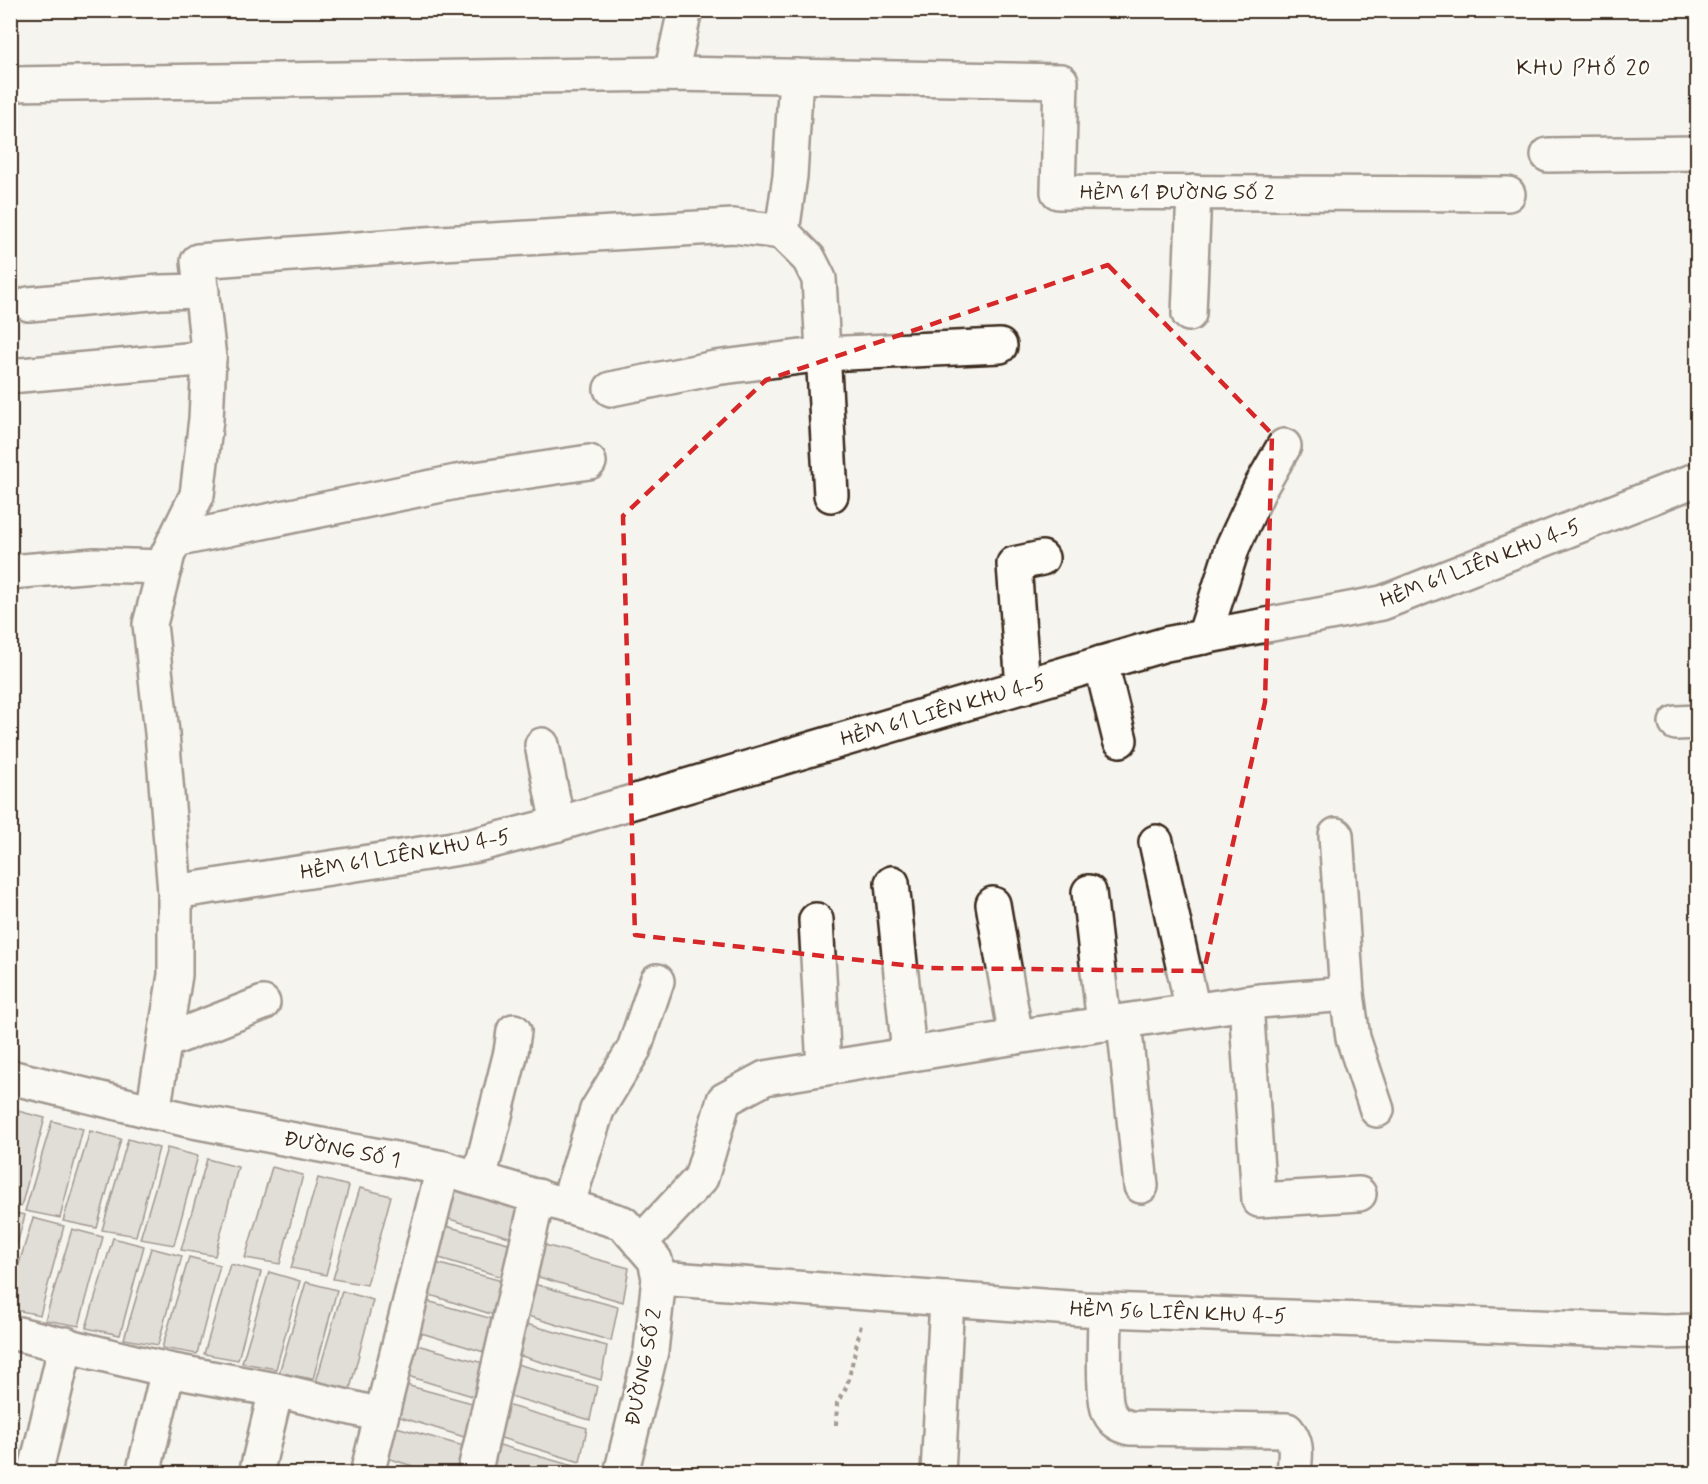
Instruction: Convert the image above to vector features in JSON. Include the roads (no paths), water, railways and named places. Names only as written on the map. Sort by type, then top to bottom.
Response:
[{"type":"street","points":[[671,74],[685,10]]},
{"type":"street","name":"HẺM 61 ĐƯỜNG SỐ 2","points":[[10,84],[671,74],[1061,81],[1058,192],[1508,194]]},
{"type":"street","points":[[782,232],[790,176],[796,76]]},
{"type":"street","points":[[1548,155],[1698,153]]},
{"type":"street","points":[[1189,314],[1194,192]]},
{"type":"street","points":[[153,1112],[175,975],[175,892],[150,624],[170,553],[197,495],[206,419],[209,357],[198,261],[425,244],[733,226],[782,232],[808,259],[819,279],[831,495]]},
{"type":"street","points":[[29,304],[161,292],[202,291]]},
{"type":"street","points":[[611,389],[716,368],[824,354],[1000,346]]},
{"type":"street","points":[[10,376],[209,357]]},
{"type":"street","points":[[1204,637],[1233,546],[1260,488],[1284,446]]},
{"type":"street","points":[[10,572],[94,565],[170,553],[456,482],[590,462]]},
{"type":"street","name":"HẺM 61 LIÊN KHU 4-5","points":[[175,892],[472,846],[558,824],[1166,645],[1382,603],[1698,478]]},
{"type":"street","points":[[1023,687],[1014,564],[1042,558]]},
{"type":"street","points":[[1101,663],[1120,740]]},
{"type":"street","points":[[542,745],[558,824]]},
{"type":"street","points":[[1336,835],[1347,994],[1353,1038],[1377,1110]]},
{"type":"street","points":[[1156,842],[1192,1011]]},
{"type":"street","points":[[892,884],[909,1054]]},
{"type":"street","points":[[1089,892],[1114,1023],[1141,1186]]},
{"type":"street","points":[[993,904],[1016,1037]]},
{"type":"street","points":[[816,920],[824,1068]]},
{"type":"street","points":[[474,1473],[553,1201],[597,1110],[634,1048],[657,981]]},
{"type":"street","points":[[651,1260],[701,1178],[724,1100],[765,1078],[1016,1037],[1246,1003],[1347,994]]},
{"type":"street","points":[[164,1042],[263,1003]]},
{"type":"street","points":[[1246,1003],[1259,1200],[1359,1194]]},
{"type":"street","points":[[479,1179],[511,1052],[514,1031]]},
{"type":"street","name":"ĐƯỜNG SỐ 1","points":[[10,1077],[188,1120],[443,1168],[623,1223],[651,1260]]},
{"type":"street","points":[[367,1473],[443,1168]]},
{"type":"street","name":"HẺM 56 LIÊN KHU 4-5","points":[[651,1260],[860,1293],[1105,1310],[1665,1332],[1698,1331]]},
{"type":"street","name":"ĐƯỜNG SỐ 2","points":[[621,1473],[651,1352],[651,1260]]},
{"type":"street","points":[[938,1473],[947,1299]]},
{"type":"street","points":[[1105,1310],[1106,1396],[1108,1411],[1118,1425],[1130,1428],[1287,1430],[1294,1438],[1296,1451],[1294,1473]]},
{"type":"street","points":[[10,1332],[168,1370],[276,1390],[381,1415]]},
{"type":"street","points":[[35,1473],[66,1344]]},
{"type":"street","points":[[143,1473],[168,1370]]},
{"type":"street","points":[[256,1473],[276,1390]]},
{"type":"district","name":"KHU PHỐ 20","points":[[1584,67]]}]
